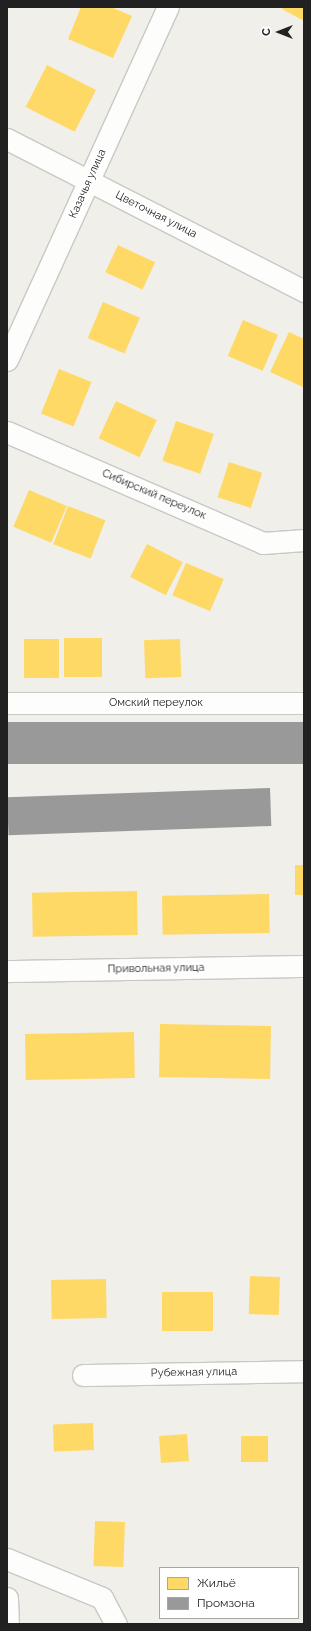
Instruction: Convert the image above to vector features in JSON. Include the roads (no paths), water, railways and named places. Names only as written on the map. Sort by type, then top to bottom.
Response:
[{"type":"street","name":"Казачья улица","points":[[7,360],[168,7]]},
{"type":"street","name":"Цветочная улица","points":[[7,139],[304,291]]},
{"type":"street","name":"Сибирский переулок","points":[[7,432],[263,542],[304,540]]},
{"type":"street","name":"Омский переулок","points":[[7,703],[304,703]]},
{"type":"street","name":"Привольная улица","points":[[7,971],[304,966]]},
{"type":"street","name":"Рубежная улица","points":[[83,1375],[304,1371]]},
{"type":"street","points":[[7,1559],[102,1598],[116,1624]]},
{"type":"street","points":[[7,1598],[8,1624]]}]
